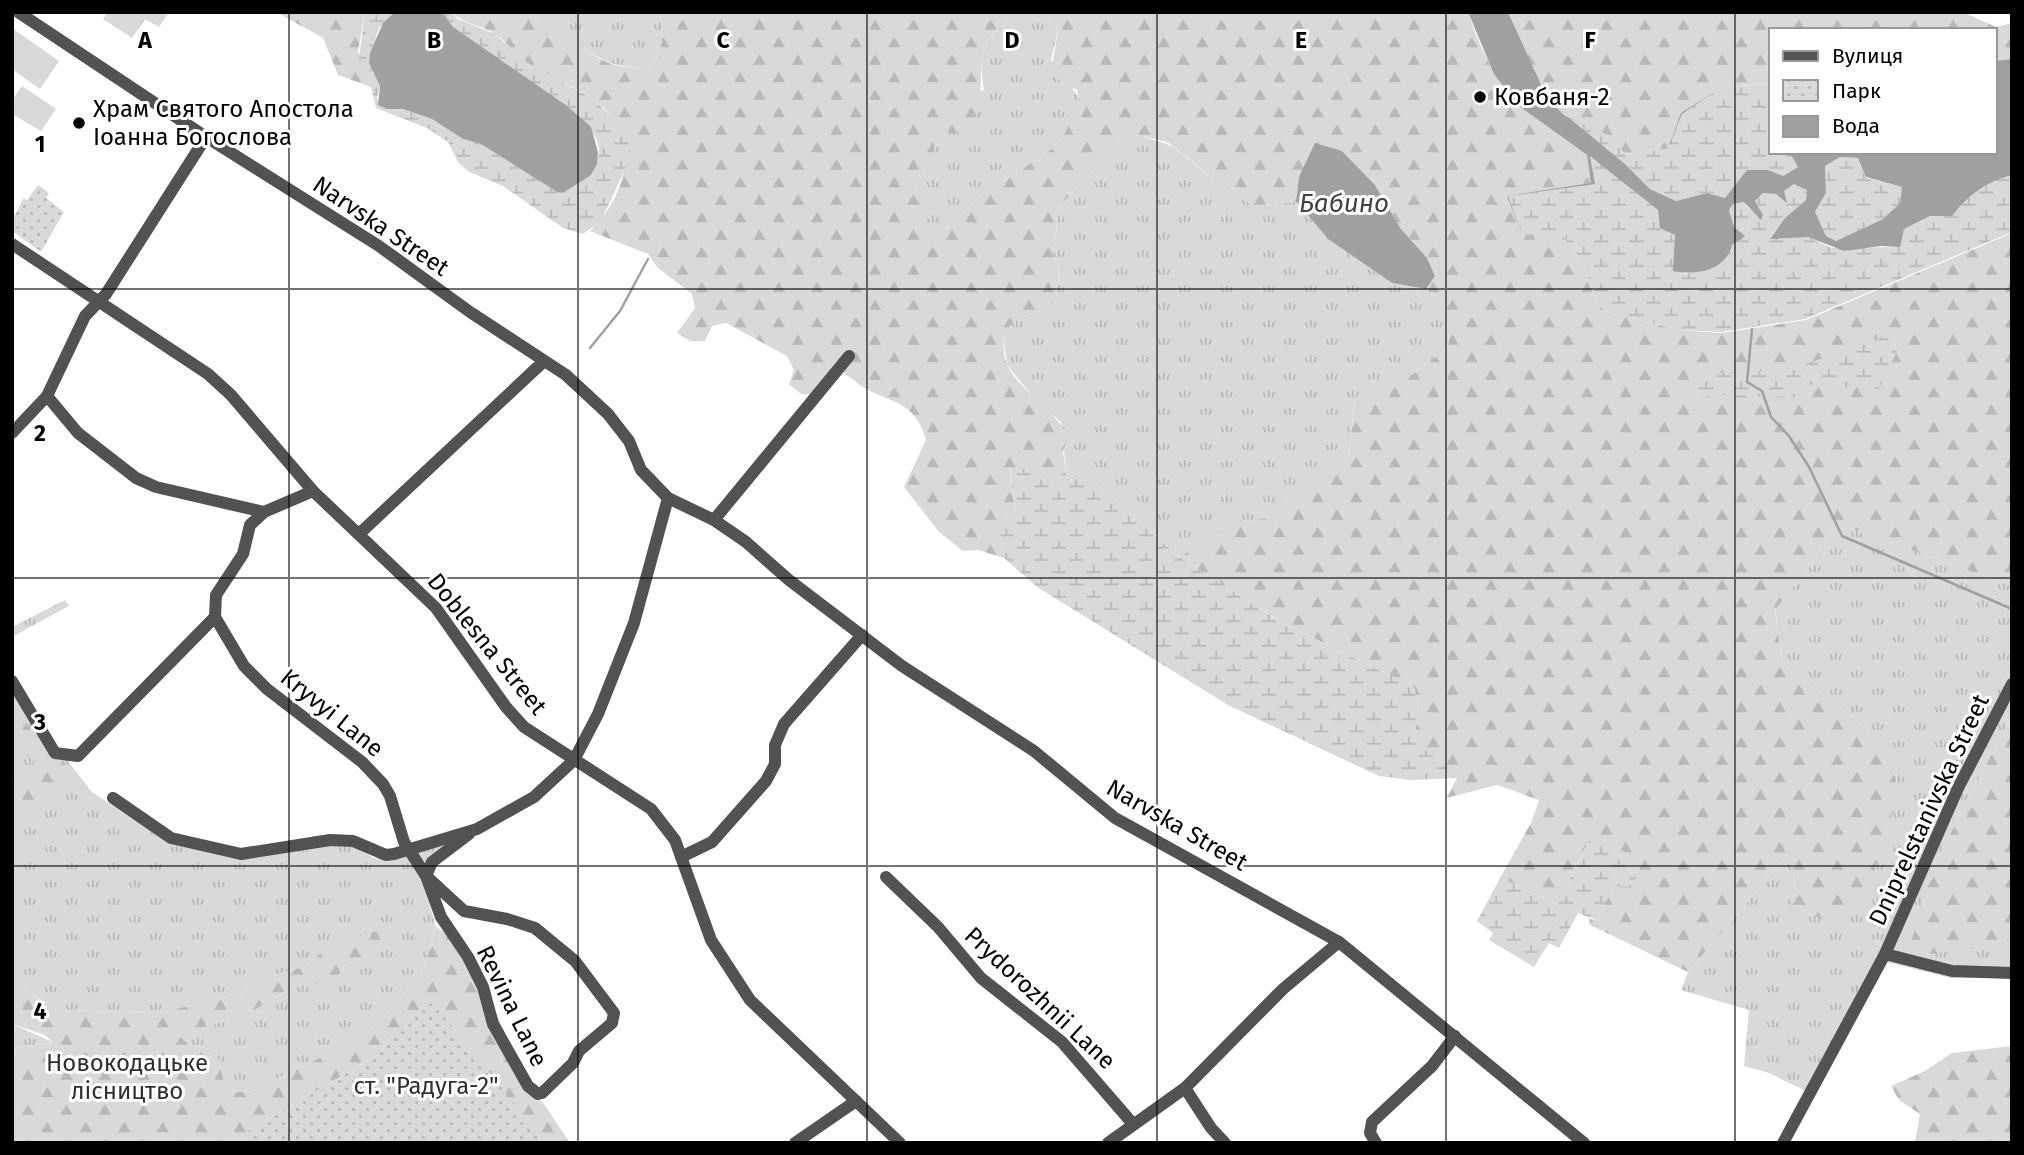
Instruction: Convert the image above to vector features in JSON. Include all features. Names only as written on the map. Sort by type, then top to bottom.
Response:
[{"type":"street","name":"Narvska Street","points":[[18,12],[206,138],[379,246],[543,362],[566,375],[608,414],[629,441],[641,470],[668,498],[714,520],[746,542],[789,580],[902,666],[1034,751],[1115,818],[1339,942],[1584,1143]]},
{"type":"street","points":[[12,433],[47,396],[85,316],[106,294],[206,138]]},
{"type":"street","name":"Doblesna Street","points":[[12,244],[97,303],[208,374],[231,395],[313,491],[436,608],[506,707],[524,727],[651,809],[674,840],[697,910],[729,971],[750,1000],[900,1143]]},
{"type":"street","points":[[714,520],[849,356]]},
{"type":"street","points":[[359,534],[543,362]]},
{"type":"street","points":[[47,396],[78,433],[136,478],[184,496],[264,513]]},
{"type":"street","points":[[12,681],[55,753],[78,756],[215,617],[216,595],[243,554],[250,525],[264,513],[313,491]]},
{"type":"street","points":[[426,876],[432,862],[469,834],[534,797],[574,760],[598,714],[634,622],[668,498]]},
{"type":"street","name":"Kryvyi Lane","points":[[215,617],[244,666],[267,689],[322,729],[376,775],[390,796],[409,849]]},
{"type":"street","points":[[681,857],[712,842],[766,781],[775,764],[775,746],[784,724],[862,635]]},
{"type":"street","name":"Dniprelstanivska Street","points":[[1783,1143],[1885,954],[1958,788],[2012,684]]},
{"type":"street","points":[[113,798],[171,838],[241,854],[330,840],[353,841],[386,855],[469,834]]},
{"type":"street","name":"Revina Lane","points":[[409,849],[426,876],[441,917],[468,957],[483,987],[493,1024],[504,1045],[528,1086],[538,1094],[542,1093],[573,1063],[579,1051],[612,1023],[612,1008],[575,961],[536,928],[464,911],[426,876]]},
{"type":"street","name":"Prydorozhnii Lane","points":[[886,877],[938,927],[981,978],[1062,1042],[1133,1124]]},
{"type":"street","points":[[1108,1143],[1185,1088],[1283,989],[1339,942]]},
{"type":"street","name":"Dniprelstanivska Street","points":[[1885,954],[1952,971],[2012,973]]},
{"type":"street","points":[[1376,1143],[1370,1133],[1372,1122],[1432,1066],[1455,1036]]},
{"type":"street","points":[[1185,1088],[1211,1128],[1226,1143]]},
{"type":"street","points":[[795,1143],[856,1101]]},
{"type":"green space","points":[[503,10],[531,14],[560,30],[598,58],[631,67],[651,66],[655,60],[661,46],[662,33],[658,12],[1468,12],[1489,62],[1513,96],[1544,124],[1587,155],[1592,183],[1564,237],[1586,272],[1599,310],[1680,330],[1721,333],[1806,320],[2012,233],[2012,586],[1835,523],[1809,567],[1775,610],[1782,664],[1869,730],[1896,779],[1890,832],[1868,884],[1831,924],[1793,905],[1795,870],[1787,855],[1688,972],[1590,925],[1589,919],[1596,920],[1614,886],[1590,838],[1557,905],[1500,878],[1532,821],[1539,800],[1497,785],[1446,798],[1457,778],[1414,739],[1419,708],[1414,687],[1281,622],[1179,557],[1239,524],[1265,518],[1348,456],[1355,401],[1405,380],[1449,347],[1446,306],[1426,289],[1435,276],[1427,258],[1401,229],[1375,185],[1342,151],[1299,177],[1296,201],[1255,206],[1228,191],[1169,143],[1140,135],[1124,137],[1059,207],[1053,254],[1060,269],[1055,308],[1032,313],[1020,319],[1003,334],[1004,355],[1014,377],[1055,418],[1068,436],[1063,452],[1066,470],[1051,484],[1022,468],[1010,470],[1015,510],[999,528],[1004,558],[978,550],[963,551],[939,532],[904,487],[926,440],[918,420],[906,408],[868,390],[840,370],[816,395],[801,394],[789,384],[794,370],[787,356],[726,323],[712,326],[705,341],[690,341],[677,333],[695,308],[692,294],[657,267],[648,254],[590,231],[604,216],[614,199],[625,163],[624,146],[618,128],[608,112],[584,93],[526,62],[494,33],[451,12]],"holes":[[[1031,17],[1059,27],[1051,70],[1065,87],[1076,89],[1080,100],[1065,133],[1052,149],[978,198],[946,228],[936,233],[929,227],[929,205],[914,186],[934,158],[934,134],[943,128],[953,134],[970,124],[978,110],[983,55],[989,38],[1004,25]]]},
{"type":"green space","points":[[108,12],[169,12],[159,27],[145,19],[132,38],[103,19]]},
{"type":"green space","points":[[276,12],[365,12],[358,52],[371,87],[338,75],[323,38]]},
{"type":"green space","points":[[365,12],[395,12],[379,28],[369,59],[380,86],[377,99],[386,109],[403,109],[432,119],[463,139],[481,144],[557,192],[563,193],[587,175],[598,159],[598,143],[590,129],[577,116],[453,27],[442,12],[451,12],[458,19],[495,34],[526,62],[594,99],[624,130],[630,143],[628,163],[601,221],[583,234],[563,228],[503,186],[469,172],[458,162],[448,142],[427,128],[376,108],[371,87],[359,59]]},
{"type":"green space","points":[[528,12],[658,12],[662,26],[661,46],[651,66],[615,64],[585,50]]},
{"type":"green space","points":[[1508,12],[1963,12],[1996,27],[2012,23],[2012,59],[1996,61],[1996,28],[1769,28],[1769,83],[1721,88],[1682,113],[1668,149],[1625,154],[1609,138],[1578,124],[1562,113],[1544,92]]},
{"type":"green space","points":[[1031,17],[1059,27],[1051,60],[1081,100],[1065,133],[1052,149],[978,198],[946,228],[936,233],[929,227],[929,205],[914,186],[934,158],[934,134],[984,89],[982,62],[988,40],[1004,25]]},
{"type":"green space","points":[[12,28],[59,61],[40,89],[12,69]]},
{"type":"green space","points":[[1769,83],[1769,154],[1790,154],[1798,167],[1783,176],[1768,170],[1725,198],[1707,193],[1676,201],[1650,189],[1625,164],[1565,116],[1613,137],[1625,154],[1667,149],[1682,114],[1721,88]]},
{"type":"green space","points":[[22,86],[56,109],[41,131],[12,114],[12,100]]},
{"type":"green space","points":[[1140,135],[1172,146],[1228,191],[1255,206],[1296,201],[1328,239],[1392,283],[1426,289],[1446,306],[1449,347],[1405,380],[1355,401],[1348,456],[1265,518],[1239,524],[1179,557],[1096,483],[1066,470],[1061,422],[1037,402],[1007,365],[1003,334],[1020,319],[1032,313],[1055,308],[1060,269],[1053,254],[1059,207],[1124,137]]},
{"type":"green space","points":[[1590,155],[1658,210],[1675,234],[1684,274],[1720,264],[1732,245],[1744,236],[1734,227],[1728,210],[1733,204],[1745,202],[1748,208],[1763,215],[1755,201],[1763,193],[1776,194],[1795,184],[1807,190],[1806,200],[1785,218],[1770,238],[1808,237],[1832,248],[1899,247],[1904,229],[1930,216],[1952,216],[1978,190],[2012,175],[2012,232],[1805,319],[1721,332],[1680,330],[1599,310],[1586,272],[1564,237],[1522,234],[1508,196],[1594,184]]},
{"type":"green space","points":[[1840,157],[1858,158],[1867,178],[1902,187],[1900,203],[1883,219],[1836,241],[1826,236],[1815,212],[1826,193],[1825,166]]},
{"type":"green space","points":[[38,185],[49,193],[46,198],[64,212],[41,252],[12,231],[13,220],[23,198],[27,200]]},
{"type":"green space","points":[[1892,336],[1898,349],[1879,389],[1806,385],[1794,397],[1718,395],[1697,398],[1681,389],[1696,380],[1726,372],[1786,371],[1802,368],[1807,363],[1857,349],[1869,339]]},
{"type":"green space","points":[[1022,468],[1051,484],[1066,470],[1096,483],[1179,557],[1281,622],[1414,687],[1419,708],[1414,739],[1457,778],[1411,780],[1379,776],[1228,705],[1037,587],[1004,558],[999,528],[1015,510],[1010,469]]},
{"type":"green space","points":[[1835,523],[2012,586],[2012,715],[1931,871],[1983,947],[2012,937],[2012,977],[1951,978],[1886,962],[1806,1091],[1769,1073],[1744,1066],[1749,1010],[1681,990],[1688,972],[1787,855],[1795,870],[1793,905],[1869,730],[1782,664],[1775,610],[1809,567]]},
{"type":"green space","points":[[65,600],[69,606],[12,637],[12,627]]},
{"type":"green space","points":[[12,689],[92,792],[168,843],[241,858],[335,843],[356,848],[374,858],[395,859],[442,843],[445,848],[422,876],[436,927],[425,963],[406,992],[367,1034],[253,1091],[237,1092],[224,1082],[216,1050],[188,1044],[176,1033],[227,1021],[241,1012],[253,1011],[290,989],[317,982],[319,985],[338,976],[345,965],[365,956],[378,945],[392,927],[326,949],[304,967],[274,975],[245,992],[159,1013],[61,1010],[12,984]]},
{"type":"green space","points":[[12,700],[49,758],[63,761],[69,768],[62,780],[47,786],[25,811],[12,821],[12,781],[35,761],[33,756],[12,756]]},
{"type":"green space","points":[[2012,715],[2012,937],[1983,947],[1907,957],[1931,871]]},
{"type":"green space","points":[[1590,838],[1630,854],[1636,877],[1628,887],[1614,886],[1596,920],[1578,913],[1559,948],[1549,943],[1534,967],[1489,940],[1493,933],[1477,921],[1500,878],[1557,905]]},
{"type":"green space","name":"Новокодацьке лісництво","points":[[393,927],[372,950],[345,965],[338,976],[319,985],[316,983],[290,989],[253,1011],[241,1012],[227,1021],[177,1034],[188,1044],[216,1050],[224,1082],[237,1092],[253,1091],[367,1034],[406,992],[425,963],[436,927],[449,937],[463,954],[491,1003],[534,1095],[544,1104],[570,1143],[542,1143],[537,1131],[392,1034],[379,1054],[241,1135],[247,1143],[12,1143],[12,1054],[17,1047],[54,1043],[45,1035],[12,1024],[12,984],[61,1010],[159,1013],[245,992],[274,975],[304,967],[326,949],[346,939]]},
{"type":"green space","name":"ст. \"Радуга-2\"","points":[[432,1002],[537,1131],[542,1143],[247,1143],[241,1135],[379,1054],[392,1034]]},
{"type":"green space","points":[[12,1024],[55,1043],[17,1047],[12,1054]]},
{"type":"green space","points":[[2012,1046],[2012,1143],[1915,1142],[1920,1114],[1899,1100],[1891,1086],[1925,1071],[1952,1053]]},
{"type":"water","points":[[395,12],[442,12],[453,27],[567,106],[591,127],[598,152],[597,164],[591,175],[563,193],[557,192],[481,144],[463,139],[432,119],[403,109],[387,109],[378,105],[380,86],[369,63],[370,53],[383,23]]},
{"type":"water","points":[[1468,12],[1508,12],[1547,98],[1565,116],[1613,137],[1569,118],[1625,164],[1650,189],[1676,201],[1707,193],[1725,198],[1747,170],[1768,170],[1783,176],[1798,167],[1790,154],[1996,154],[1996,61],[2012,59],[2012,175],[1978,190],[1952,216],[1930,216],[1904,229],[1900,247],[1881,246],[1844,251],[1808,237],[1770,239],[1785,218],[1806,200],[1807,190],[1794,184],[1784,191],[1787,203],[1776,194],[1763,193],[1755,201],[1763,215],[1761,220],[1744,202],[1733,204],[1729,210],[1734,227],[1745,236],[1732,245],[1729,254],[1717,266],[1700,272],[1673,271],[1675,235],[1660,228],[1658,210],[1590,156],[1595,184],[1508,196],[1522,234],[1507,196],[1591,183],[1587,155],[1519,106],[1494,74]],"holes":[[[1840,157],[1858,158],[1866,177],[1902,187],[1900,203],[1883,219],[1836,241],[1826,236],[1815,212],[1826,193],[1825,166]]]},
{"type":"water","points":[[1721,88],[1682,114],[1668,149],[1681,113]]},
{"type":"water","name":"Бабино","points":[[1315,143],[1342,151],[1375,185],[1401,229],[1427,258],[1435,276],[1426,289],[1392,283],[1328,239],[1296,201],[1299,177]]},
{"type":"waterway","points":[[590,348],[620,311],[648,259]]},
{"type":"waterway","points":[[1752,329],[1747,382],[1762,391],[1771,417],[1789,436],[1809,467],[1842,536],[2012,609]]},
{"type":"place","name":"Ковбаня-2","points":[[1480,97]]},
{"type":"place","name":"Храм Святого Апостола Іоанна Богослова","points":[[79,123]]}]
